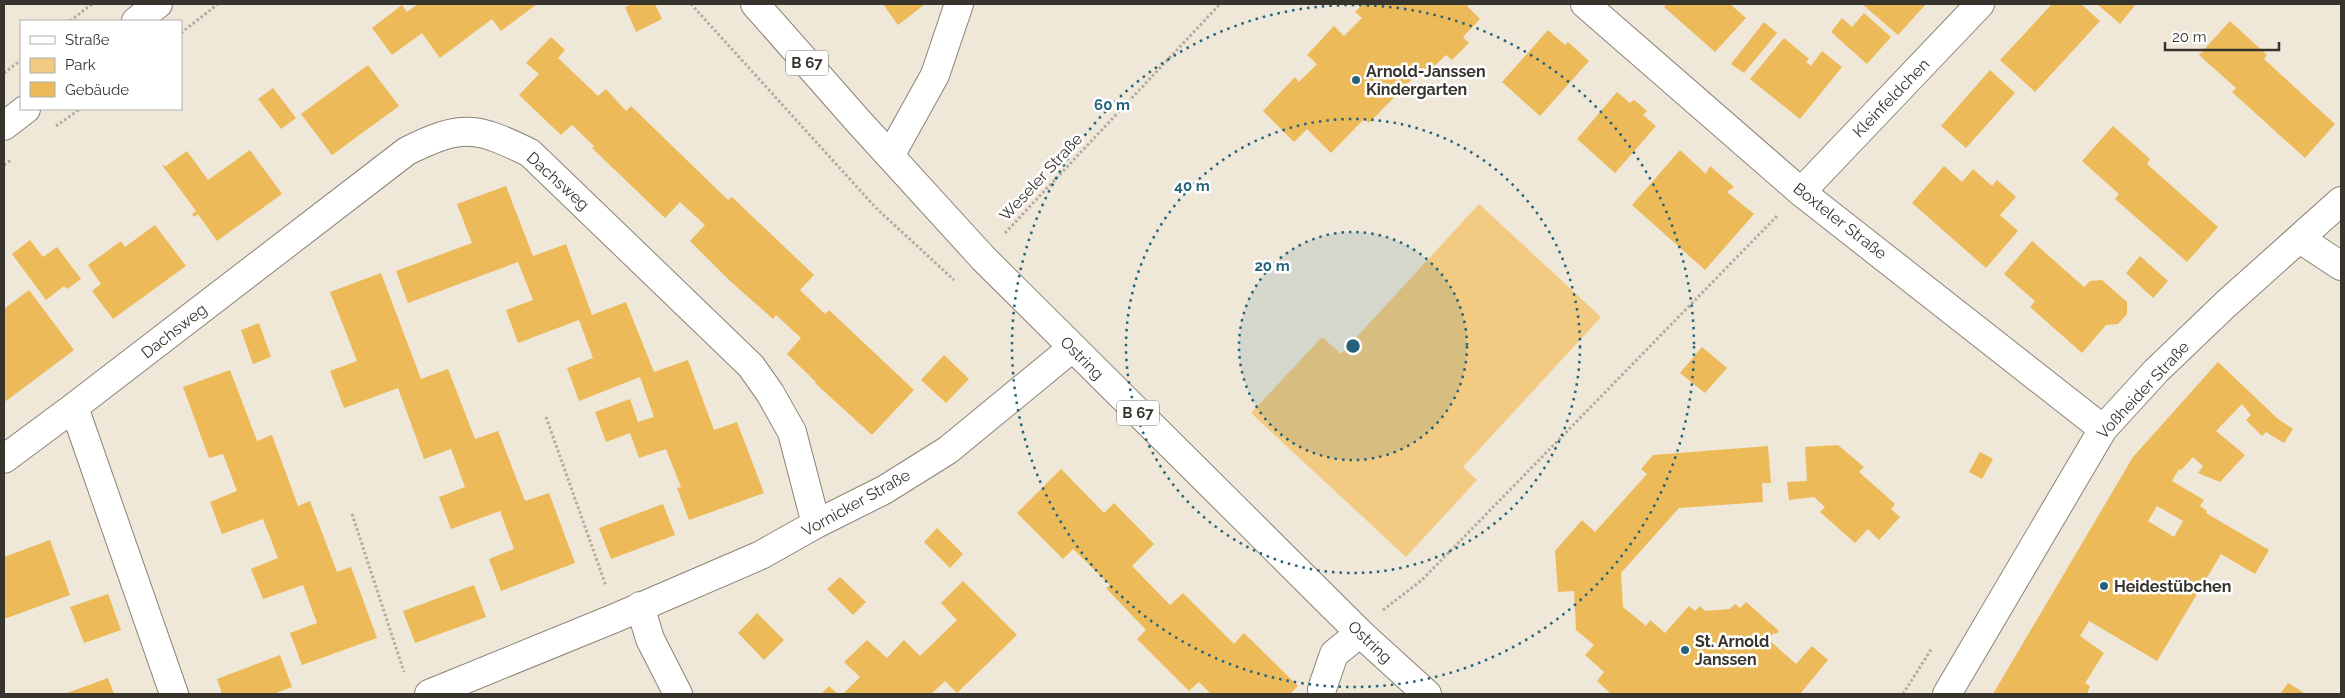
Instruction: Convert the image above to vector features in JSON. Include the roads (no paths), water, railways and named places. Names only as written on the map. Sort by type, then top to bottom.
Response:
[{"type":"street","points":[[137,20],[158,4]]},
{"type":"street","name":"Ostring","points":[[755,4],[983,258],[1360,633],[1427,694]]},
{"type":"street","points":[[890,156],[935,75],[959,4]]},
{"type":"street","name":"Boxteler Straße","points":[[1585,4],[1801,192],[2103,429]]},
{"type":"street","name":"Kleinfeldchen","points":[[1801,192],[1980,4]]},
{"type":"street","points":[[4,126],[25,110]]},
{"type":"street","name":"Dachsweg","points":[[4,459],[406,152],[438,136],[469,130],[501,139],[530,153],[751,366],[770,393],[792,432],[816,524]]},
{"type":"street","name":"Voßheider Straße","points":[[1947,694],[2103,429],[2156,372],[2226,304],[2341,201]]},
{"type":"street","points":[[2300,239],[2341,266]]},
{"type":"street","name":"Vornicker Straße","points":[[429,694],[615,618],[761,555],[816,524],[884,490],[948,450],[1072,348]]},
{"type":"street","points":[[74,407],[174,694]]},
{"type":"street","points":[[640,606],[650,638],[678,694]]},
{"type":"street","points":[[1322,689],[1334,654],[1360,633]]},
{"type":"place","name":"Arnold-Janssen Kindergarten","points":[[1356,80]]},
{"type":"place","name":"Heidestübchen","points":[[2104,586]]},
{"type":"place","name":"St. Arnold Janssen","points":[[1685,650]]}]
